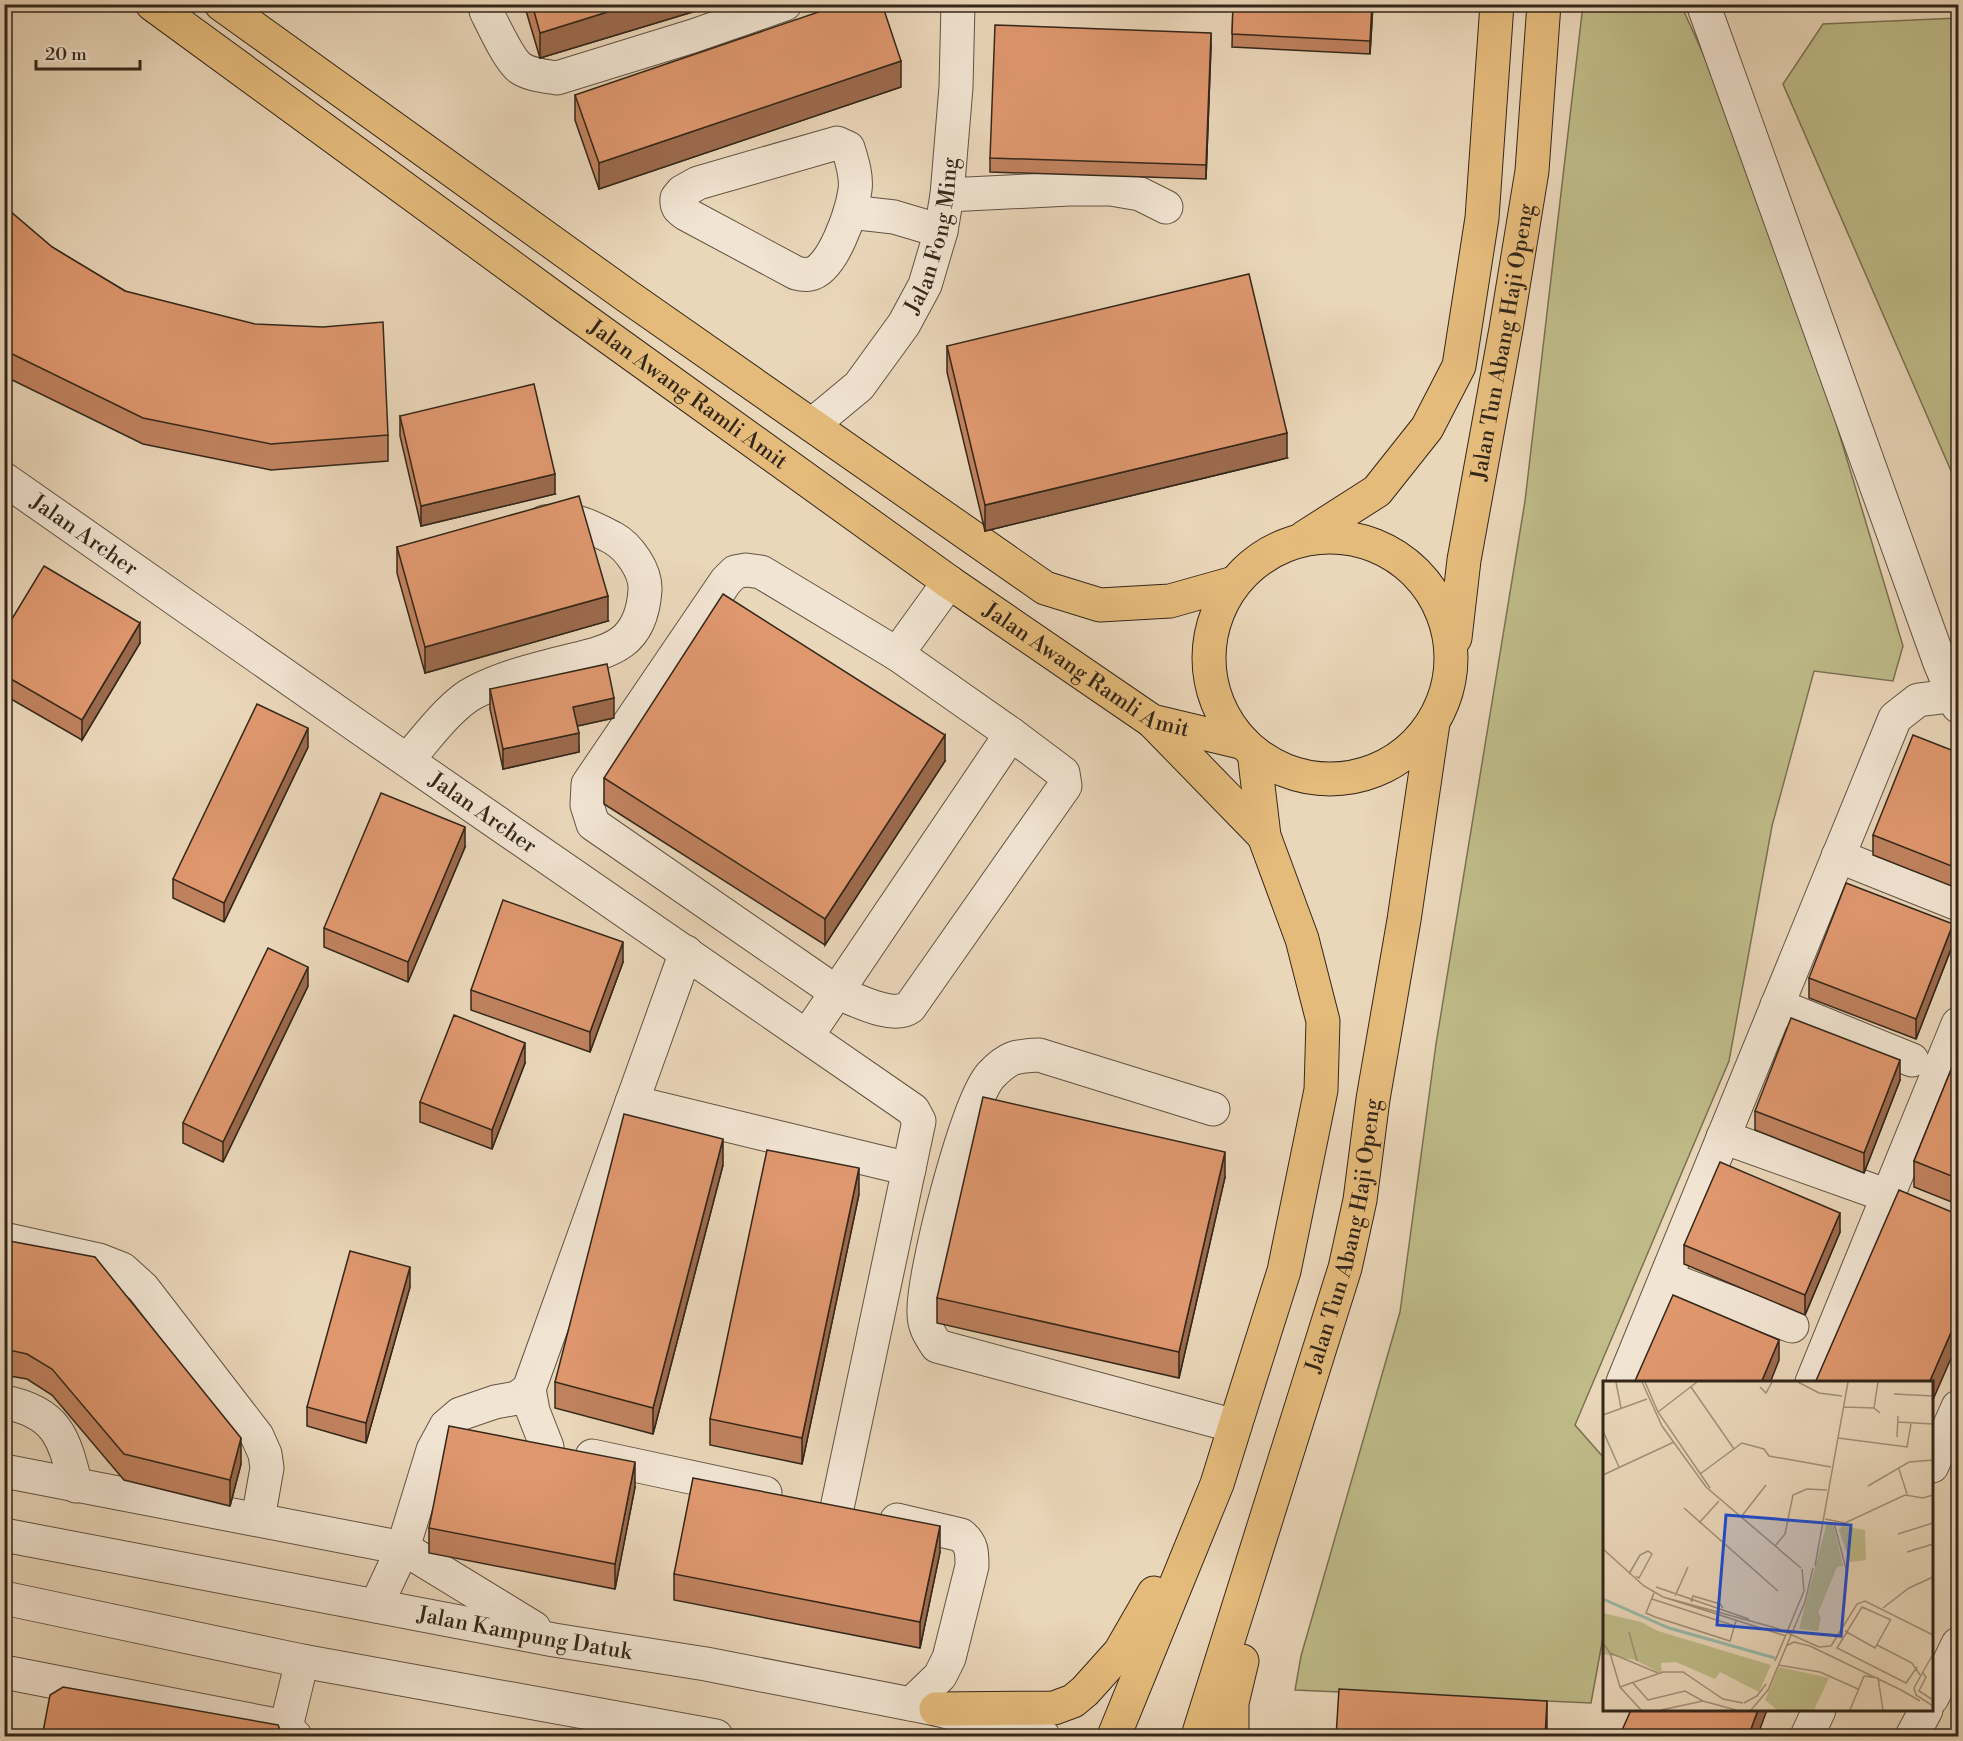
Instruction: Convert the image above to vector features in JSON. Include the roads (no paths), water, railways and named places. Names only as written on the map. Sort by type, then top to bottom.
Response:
[{"type":"main road","name":"Jalan Awang Ramli Amit","points":[[153,4],[551,296],[949,582],[1152,721],[1249,747]]},
{"type":"main road","name":"Jalan Tun Abang Haji Openg","points":[[1301,540],[1377,491],[1426,428],[1459,366],[1482,218],[1497,4]]},
{"type":"main road","name":"Jalan Tun Abang Haji Openg","points":[[1451,678],[1464,560],[1532,171],[1544,4]]},
{"type":"main road","name":"Jalan Awang Ramli Amit","points":[[231,8],[627,296],[1046,588],[1100,605],[1170,600],[1234,583]]},
{"type":"main road","points":[[1341,537],[1380,546],[1414,569],[1438,601],[1451,638],[1451,678],[1444,702],[1433,723],[1411,748],[1383,767],[1350,777],[1316,778],[1283,769],[1249,747],[1223,714],[1211,682],[1209,647],[1217,613],[1234,583],[1264,555],[1301,540],[1341,537]]},
{"type":"main road","points":[[1152,721],[1264,837]]},
{"type":"main road","name":"Jalan Tun Abang Haji Openg","points":[[1198,1737],[1345,1268],[1360,1200],[1373,1099],[1404,920],[1433,723]]},
{"type":"main road","points":[[1114,1737],[1217,1484],[1284,1271],[1321,1090],[1323,1021],[1302,939],[1264,837],[1249,747]]},
{"type":"main road","points":[[1232,1737],[1232,1703],[1306,1394]]},
{"type":"main road","points":[[923,1706],[1054,1708],[1073,1701],[1085,1691],[1119,1652],[1217,1484]]},
{"type":"street","points":[[484,4],[497,31],[520,68],[538,75],[557,78],[693,36],[784,4]]},
{"type":"street","name":"Jalan Fong Ming","points":[[812,424],[859,386],[904,324],[925,285],[941,231],[947,195],[956,87],[958,4]]},
{"type":"street","points":[[1624,1381],[1894,718],[1918,700],[1956,699],[1703,4]]},
{"type":"street","points":[[837,143],[848,148],[853,164],[855,188],[850,212],[847,223],[824,266],[811,274],[796,273],[686,214],[679,209],[676,198],[698,183],[837,143]]},
{"type":"street","points":[[947,195],[1111,189],[1140,194],[1166,207]]},
{"type":"street","points":[[850,212],[894,217],[941,231]]},
{"type":"street","name":"Jalan Archer","points":[[4,479],[913,1110],[919,1121],[909,1169],[857,1512]]},
{"type":"street","points":[[408,759],[445,718],[472,693],[507,677],[606,652],[626,638],[639,623],[644,603],[645,584],[637,562],[617,541],[594,528],[570,519],[511,527]]},
{"type":"street","points":[[746,570],[761,572],[897,654],[1011,734],[1064,773],[1065,786],[910,1007],[904,1011],[876,1008],[836,992],[593,824],[586,805],[588,784],[726,581],[735,572],[746,570]]},
{"type":"street","points":[[897,654],[949,582]]},
{"type":"street","points":[[807,1036],[1011,734]]},
{"type":"street","points":[[1838,856],[1959,904]]},
{"type":"street","points":[[547,1447],[533,1411],[529,1389],[686,952]]},
{"type":"street","points":[[1777,1005],[1912,1060]]},
{"type":"street","points":[[1813,1381],[1959,1024]]},
{"type":"street","points":[[1213,1109],[1039,1055],[1014,1056],[989,1076],[971,1112],[947,1194],[925,1289],[924,1312],[926,1329],[937,1347],[1235,1426]]},
{"type":"street","points":[[632,1102],[909,1169]]},
{"type":"street","points":[[1723,1137],[1888,1196]]},
{"type":"street","points":[[4,1239],[99,1260],[122,1269],[143,1287],[257,1437],[265,1454],[267,1468],[258,1519]]},
{"type":"street","points":[[1666,1278],[1792,1326]]},
{"type":"street","points":[[376,1606],[402,1548],[433,1450],[446,1426],[460,1414],[495,1402],[517,1398],[529,1389]]},
{"type":"street","points":[[4,1402],[26,1406],[47,1418],[58,1433],[69,1457],[76,1486]]},
{"type":"street","points":[[1933,1464],[1959,1407]]},
{"type":"street","points":[[446,1426],[961,1535],[969,1542],[972,1566],[949,1658],[923,1706]]},
{"type":"street","points":[[4,1471],[402,1548],[554,1640]]},
{"type":"street","name":"Jalan Kampung Datuk","points":[[4,1535],[554,1640],[706,1664],[923,1706],[1043,1737]]},
{"type":"street","points":[[4,1598],[302,1661],[716,1737]]},
{"type":"street","points":[[1933,1696],[1958,1647]]},
{"type":"street","points":[[5,1675],[290,1732],[302,1661]]},
{"type":"street","points":[[1807,1737],[1819,1711]]},
{"type":"street","points":[[1912,1737],[1925,1711]]}]
